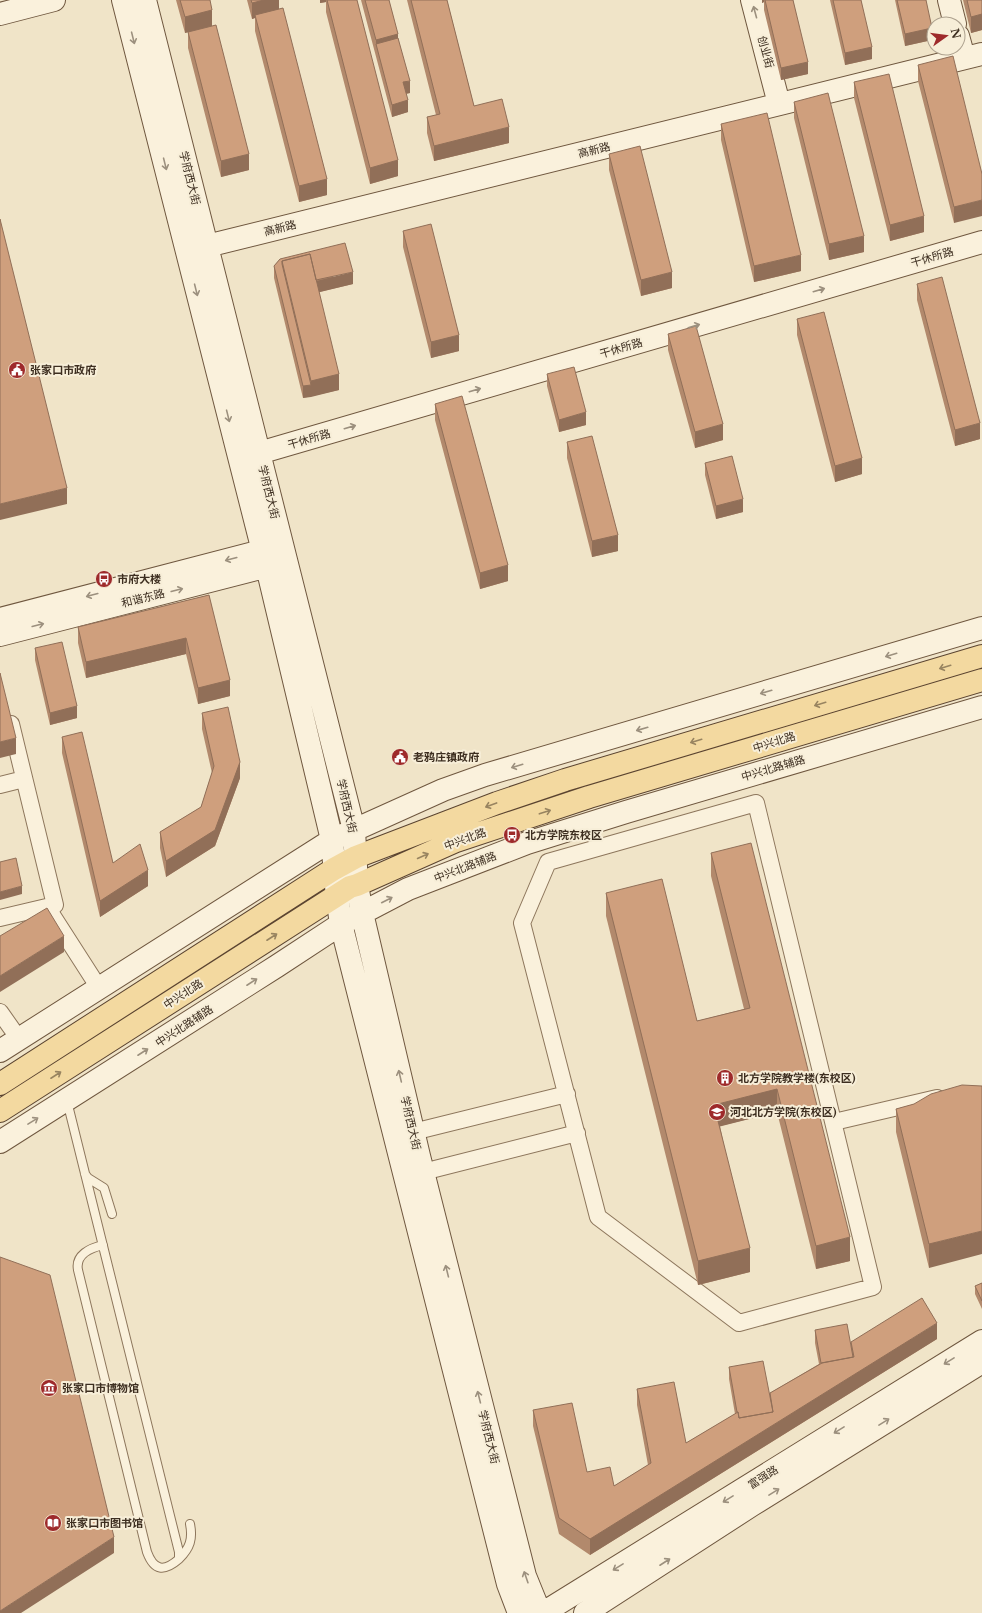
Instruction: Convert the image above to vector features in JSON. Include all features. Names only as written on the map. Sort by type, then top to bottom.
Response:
[{"type":"main road","name":"中兴北路","points":[[0,1084],[334,869],[356,857],[446,821],[566,780],[982,656]]},
{"type":"main road","name":"中兴北路","points":[[0,1111],[350,887],[456,841],[589,797],[982,680]]},
{"type":"street","points":[[0,14],[54,0]]},
{"type":"street","name":"学府西大街","points":[[123,0],[274,556],[354,830],[357,885],[362,913],[413,1132],[525,1576],[542,1613]]},
{"type":"street","name":"学府西大街","points":[[145,0],[259,453],[274,556],[332,840],[336,896],[341,924],[506,1576],[519,1613]]},
{"type":"street","name":"创业街","points":[[752,0],[779,104]]},
{"type":"street","points":[[949,0],[953,16]]},
{"type":"street","points":[[966,47],[973,56]]},
{"type":"street","name":"高新路","points":[[207,246],[973,56]]},
{"type":"street","name":"干休所路","points":[[259,453],[982,242]]},
{"type":"street","name":"和谐东路","points":[[0,619],[274,556]]},
{"type":"street","name":"和谐东路","points":[[0,635],[274,556]]},
{"type":"street","points":[[0,1051],[332,840],[443,790],[485,775],[982,628]]},
{"type":"street","name":"中兴北路辅路","points":[[0,1142],[341,924],[408,889],[527,843],[982,707]]},
{"type":"street","points":[[0,918],[55,905],[9,713]]},
{"type":"street","points":[[0,785],[24,779]]},
{"type":"street","points":[[756,803],[834,1122],[873,1287],[739,1323],[598,1217],[522,923],[548,862],[756,803]]},
{"type":"street","points":[[47,906],[100,988]]},
{"type":"street","points":[[0,1012],[19,1039]]},
{"type":"street","points":[[413,1132],[567,1094]]},
{"type":"street","points":[[834,1122],[952,1094]]},
{"type":"street","points":[[423,1172],[577,1133]]},
{"type":"street","name":"富强路","points":[[542,1613],[982,1340]]},
{"type":"street","name":"富强路","points":[[585,1613],[759,1501],[982,1362]]},
{"type":"lane","points":[[66,1100],[179,1552],[179,1559]]},
{"type":"lane","points":[[85,1174],[104,1188],[112,1214]]},
{"type":"lane","points":[[103,1246],[91,1248],[78,1260],[77,1266],[147,1552],[152,1563],[161,1568],[171,1566],[179,1559],[190,1545],[192,1532],[190,1524]]},
{"type":"building","points":[[180,0],[210,0],[212,10],[185,17]]},
{"type":"building","points":[[251,0],[264,0],[252,3]]},
{"type":"building","points":[[327,0],[357,0],[398,160],[370,168]]},
{"type":"building","points":[[365,0],[389,0],[398,34],[376,40]]},
{"type":"building","points":[[411,0],[447,0],[474,106],[502,99],[509,127],[434,146],[427,117],[440,114]]},
{"type":"building","points":[[765,0],[793,0],[808,62],[781,68]]},
{"type":"building","points":[[833,0],[861,0],[872,47],[845,53]]},
{"type":"building","points":[[897,0],[926,0],[929,16],[926,16],[926,29],[905,34]]},
{"type":"building","points":[[967,0],[982,0],[982,14],[971,17]]},
{"type":"building","points":[[283,8],[327,179],[299,186],[255,15]]},
{"type":"building","points":[[216,25],[249,154],[221,161],[188,32]]},
{"type":"building","points":[[398,38],[410,81],[403,82],[408,100],[392,105],[376,44]]},
{"type":"building","points":[[953,56],[982,174],[982,200],[954,207],[918,65]]},
{"type":"building","points":[[889,74],[924,216],[890,225],[854,82]]},
{"type":"building","points":[[828,93],[864,236],[829,244],[794,102]]},
{"type":"building","points":[[767,113],[801,255],[754,266],[721,124]]},
{"type":"building","points":[[640,146],[672,272],[641,280],[609,154]]},
{"type":"building","name":"张家口市政府","points":[[0,219],[67,488],[0,504]]},
{"type":"building","points":[[431,224],[459,335],[431,342],[403,231]]},
{"type":"building","points":[[345,243],[353,272],[316,280],[310,254],[282,261],[311,385],[303,386],[274,266],[280,259]]},
{"type":"building","points":[[310,254],[339,374],[311,381],[282,261]]},
{"type":"building","points":[[942,277],[980,423],[955,430],[917,284]]},
{"type":"building","points":[[824,312],[862,458],[835,466],[797,319]]},
{"type":"building","points":[[696,326],[723,424],[695,432],[668,334]]},
{"type":"building","points":[[574,367],[586,412],[559,420],[547,374]]},
{"type":"building","points":[[462,396],[508,565],[480,573],[435,404]]},
{"type":"building","points":[[592,436],[618,535],[592,541],[567,442]]},
{"type":"building","points":[[732,456],[743,499],[716,506],[705,463]]},
{"type":"building","points":[[209,595],[230,680],[198,688],[186,638],[86,662],[78,627]]},
{"type":"building","points":[[62,642],[77,706],[50,713],[35,648]]},
{"type":"building","points":[[0,673],[16,738],[0,742]]},
{"type":"building","points":[[228,707],[240,762],[215,830],[166,861],[160,832],[201,807],[214,766],[202,713]]},
{"type":"building","points":[[82,732],[113,863],[140,844],[148,870],[100,901],[62,737]]},
{"type":"building","name":"北方学院教学楼(东校区)","points":[[751,843],[850,1237],[816,1246],[777,1089],[714,1105],[750,1248],[698,1261],[606,893],[662,879],[697,1021],[750,1008],[711,853]]},
{"type":"building","points":[[16,858],[22,886],[0,892],[0,862]]},
{"type":"building","points":[[47,908],[64,936],[0,976],[0,936]]},
{"type":"building","points":[[962,1085],[982,1086],[982,1231],[929,1244],[896,1109],[914,1104],[931,1094]]},
{"type":"building","points":[[0,1257],[50,1275],[114,1537],[0,1611]]},
{"type":"building","points":[[982,1283],[982,1301],[975,1286]]},
{"type":"building","points":[[922,1298],[937,1323],[590,1539],[559,1518],[533,1410],[572,1403],[587,1472],[610,1467],[614,1486],[651,1463],[637,1389],[674,1382],[686,1443],[738,1412],[739,1418],[773,1412],[770,1393],[822,1363],[854,1357],[851,1342]]},
{"type":"building","points":[[847,1324],[853,1357],[821,1363],[815,1330]]},
{"type":"building","points":[[763,1361],[773,1412],[739,1418],[729,1367]]},
{"type":"place","name":"张家口市政府","points":[[17,370]]},
{"type":"place","name":"市府大楼","points":[[104,579]]},
{"type":"place","name":"老鸦庄镇政府","points":[[400,757]]},
{"type":"place","name":"北方学院东校区","points":[[512,835]]},
{"type":"place","name":"北方学院教学楼(东校区)","points":[[725,1078]]},
{"type":"place","name":"河北北方学院(东校区)","points":[[717,1112]]},
{"type":"place","name":"张家口市博物馆","points":[[49,1388]]},
{"type":"place","name":"张家口市图书馆","points":[[53,1523]]}]
